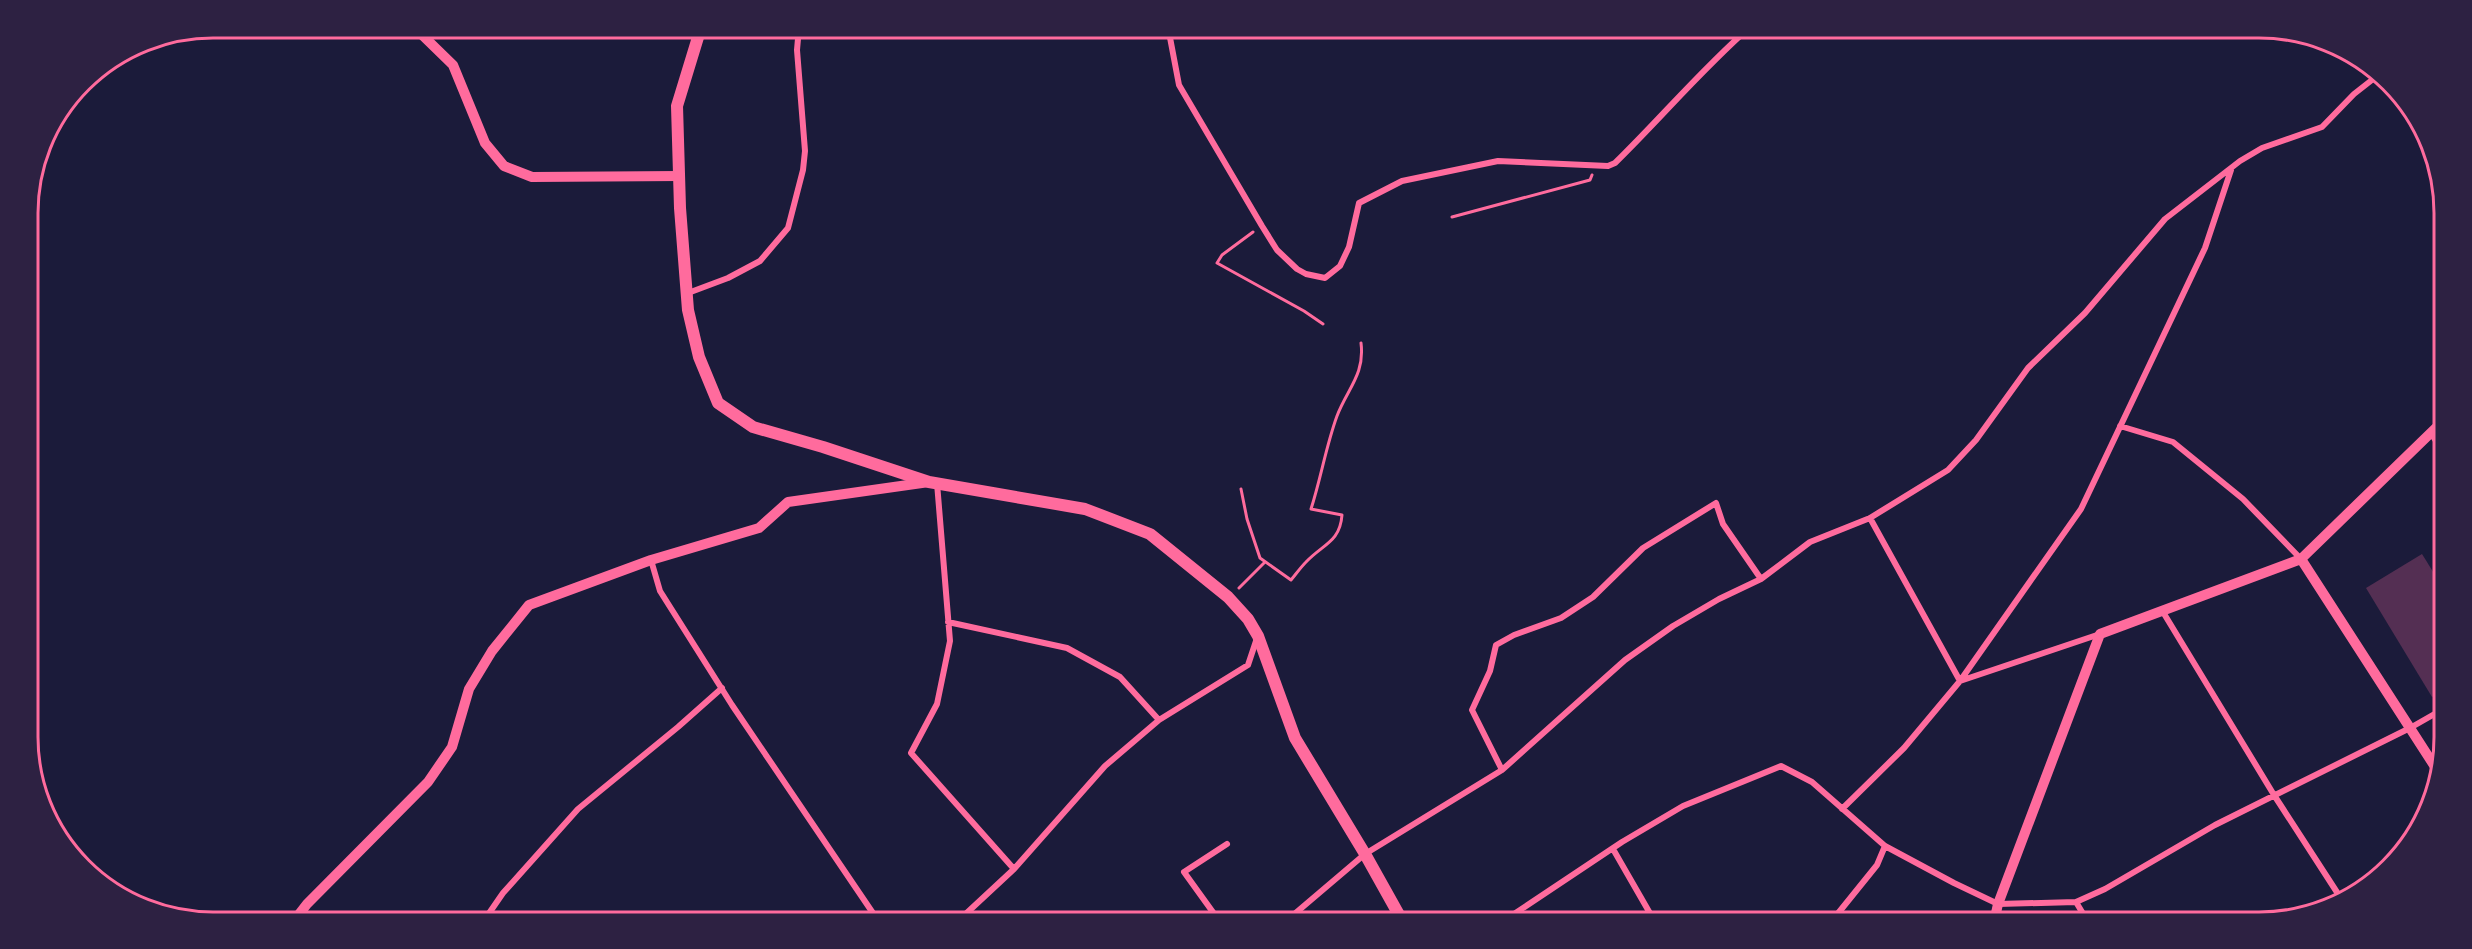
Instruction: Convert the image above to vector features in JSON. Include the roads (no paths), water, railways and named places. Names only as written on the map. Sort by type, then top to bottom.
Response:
[{"type":"main road","points":[[698,38],[677,106],[680,176],[688,310],[699,357],[718,403],[753,427],[824,447],[933,483],[1085,509],[1150,534],[1228,597],[1248,619],[1258,636],[1295,738],[1365,854],[1396,911]]},
{"type":"street","points":[[425,38],[453,65],[485,143],[504,166],[532,177],[680,176]]},
{"type":"street","points":[[688,293],[728,278],[760,261],[788,228],[803,170],[804,152],[797,50],[799,38]]},
{"type":"street","points":[[1170,38],[1179,85],[1277,250],[1297,269],[1306,274],[1325,278],[1340,266],[1349,247],[1359,203],[1402,181],[1498,161],[1608,166],[1615,163],[1711,62],[1738,38]]},
{"type":"street","points":[[1297,911],[1365,854],[1502,770],[1625,660],[1673,626],[1719,598],[1761,579],[1810,542],[1870,518],[1948,470],[1976,440],[2028,368],[2085,313],[2165,219],[2262,148],[2322,127],[2354,94],[2373,79]]},
{"type":"street","points":[[1842,809],[1904,748],[1960,681],[2081,509],[2205,248],[2232,168]]},
{"type":"street","points":[[2120,426],[2173,442],[2244,500],[2301,559],[2432,762]]},
{"type":"street","points":[[1960,681],[2163,612],[2301,559],[2434,431]]},
{"type":"street","points":[[2431,434],[2434,439]]},
{"type":"street","points":[[301,912],[428,782],[453,747],[469,689],[492,651],[529,605],[651,561],[759,528],[788,502],[933,483],[950,641],[937,704],[911,753],[1014,868]]},
{"type":"street","points":[[1502,770],[1472,710],[1491,671],[1496,645],[1514,635],[1561,618],[1593,597],[1643,548],[1716,503],[1723,524],[1761,579]]},
{"type":"street","points":[[1870,518],[1960,681]]},
{"type":"street","points":[[651,561],[660,591],[872,912]]},
{"type":"street","points":[[2163,612],[2274,795],[2337,893]]},
{"type":"street","points":[[948,622],[1067,648],[1120,677],[1159,720]]},
{"type":"street","points":[[1996,911],[2100,634]]},
{"type":"street","points":[[968,912],[1014,868],[1105,766],[1159,720],[1248,665],[1258,636]]},
{"type":"street","points":[[490,912],[503,893],[578,809],[722,688]]},
{"type":"street","points":[[1518,911],[1683,806],[1781,766],[1812,782],[1885,846],[1954,884],[1998,904],[2076,902],[2105,889],[2215,825],[2434,714]]},
{"type":"street","points":[[1212,912],[1184,872],[1227,844]]},
{"type":"street","points":[[1840,911],[1877,865],[1885,846]]},
{"type":"street","points":[[1613,849],[1649,911]]},
{"type":"street","points":[[2076,902],[2081,911]]}]
